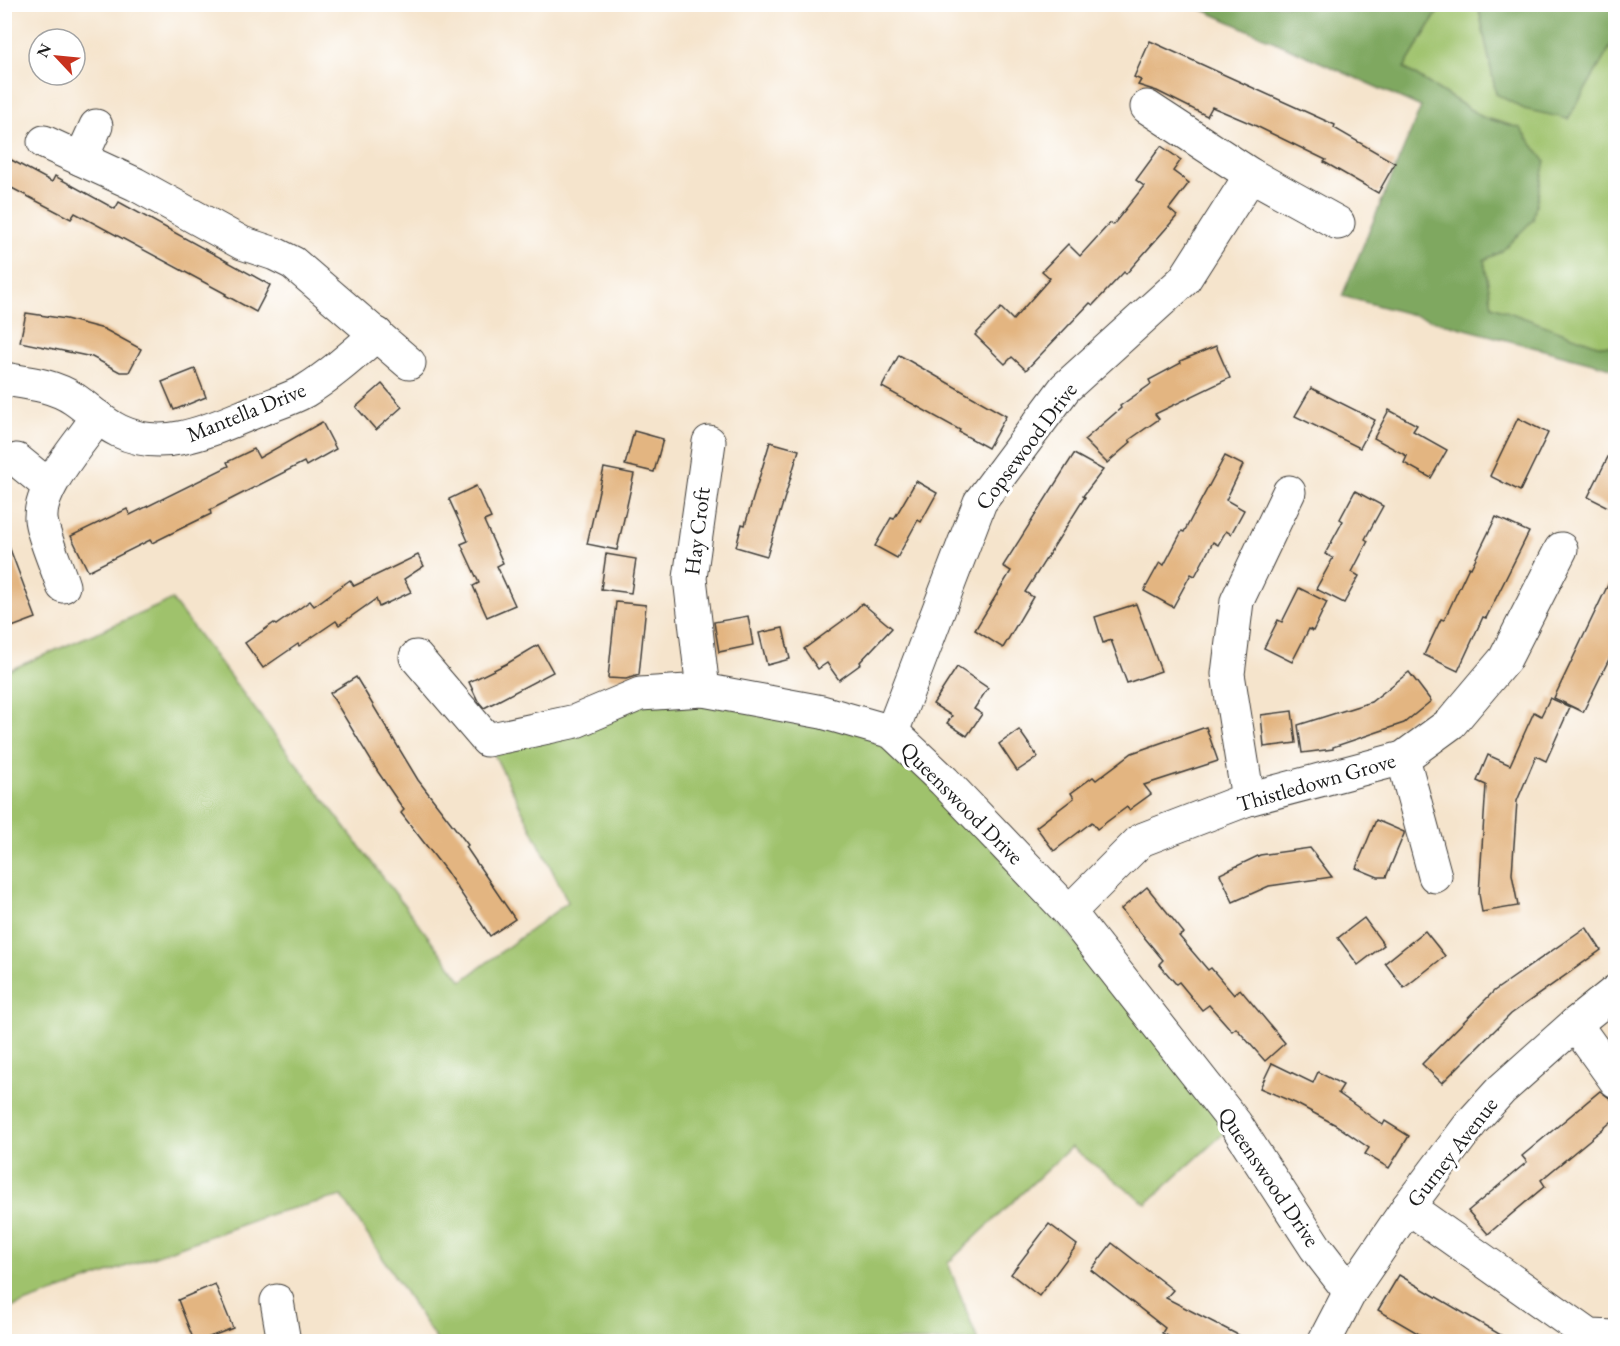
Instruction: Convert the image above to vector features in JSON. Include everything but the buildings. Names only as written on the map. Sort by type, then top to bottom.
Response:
[{"type":"street","points":[[1147,106],[1251,175],[1338,223]]},
{"type":"street","points":[[81,159],[96,126]]},
{"type":"street","points":[[44,142],[135,184],[242,243],[275,254],[293,263],[409,363]]},
{"type":"street","name":"Copsewood Drive","points":[[892,732],[980,502],[1065,388],[1184,280],[1251,175]]},
{"type":"street","name":"Mantella Drive","points":[[4,380],[39,384],[56,389],[119,431],[143,439],[159,441],[203,433],[303,392],[339,368],[377,334]]},
{"type":"street","points":[[63,586],[41,520],[42,504],[49,486],[98,417]]},
{"type":"street","name":"Hay Croft","points":[[704,690],[690,578],[709,442]]},
{"type":"street","points":[[17,460],[49,486]]},
{"type":"street","points":[[1248,799],[1228,674],[1237,601],[1288,492]]},
{"type":"street","name":"Thistledown Grove","points":[[1069,912],[1141,840],[1248,799],[1403,758],[1451,723],[1505,659],[1562,549]]},
{"type":"street","name":"Queenswood Drive","points":[[416,657],[487,740],[576,721],[640,694],[704,690],[822,712],[892,732],[944,781],[1069,912],[1235,1123],[1316,1248],[1350,1292]]},
{"type":"street","points":[[1403,758],[1436,876]]},
{"type":"street","name":"Gurney Avenue","points":[[1324,1341],[1350,1292],[1408,1207],[1479,1114],[1501,1090],[1616,991]]},
{"type":"street","points":[[1575,1024],[1616,1081]]},
{"type":"street","points":[[1408,1207],[1590,1336],[1616,1337]]},
{"type":"street","points":[[277,1302],[284,1341]]},
{"type":"green space","points":[[1192,5],[1442,5],[1404,68],[1482,117],[1520,128],[1545,161],[1533,220],[1501,252],[1484,260],[1492,306],[1597,345],[1615,347],[1615,369],[1342,296],[1421,107]]},
{"type":"green space","points":[[1442,5],[1480,5],[1479,10],[1496,94],[1568,119],[1615,39],[1615,347],[1597,345],[1492,306],[1484,260],[1501,252],[1519,128],[1482,117],[1404,68]]},
{"type":"green space","points":[[1480,5],[1615,5],[1615,39],[1568,119],[1524,109],[1496,94]]},
{"type":"green space","points":[[172,600],[462,981],[568,902],[487,740],[640,694],[892,732],[1235,1123],[1146,1204],[1071,1147],[948,1263],[978,1341],[437,1341],[342,1196],[274,1213],[5,1310],[5,672]]}]
